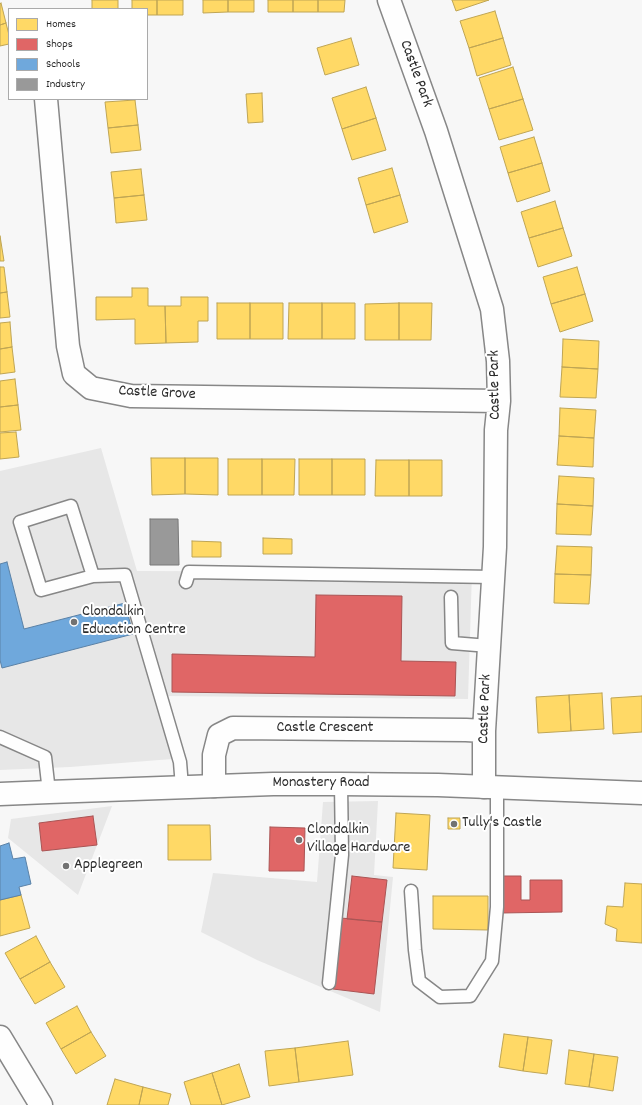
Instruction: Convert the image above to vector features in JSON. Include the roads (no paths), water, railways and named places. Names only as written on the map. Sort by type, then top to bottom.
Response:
[{"type":"street","name":"Castle Park","points":[[389,0],[436,131],[492,309],[498,362],[498,401],[496,430],[495,547],[484,731],[490,787]]},
{"type":"street","name":"Castle Grove","points":[[46,100],[68,346],[74,374],[91,388],[131,396],[498,401]]},
{"type":"street","name":"Castle Crescent","points":[[214,786],[214,755],[219,735],[233,728],[484,731]]},
{"type":"street","name":"Monastery Road","points":[[0,794],[214,786],[341,784],[407,784],[642,793]]},
{"type":"street","points":[[0,1037],[41,1105]]},
{"type":"lane","points":[[93,576],[71,506],[20,522],[41,590],[93,576],[126,575],[180,762],[182,787]]},
{"type":"lane","points":[[186,582],[189,572],[493,577]]},
{"type":"lane","points":[[451,597],[452,642],[489,646]]},
{"type":"lane","points":[[0,737],[45,757],[49,792]]},
{"type":"lane","points":[[329,983],[342,855],[341,784]]},
{"type":"lane","points":[[411,891],[415,950],[419,981],[440,997],[470,996],[492,962],[497,907],[490,787]]},
{"type":"place","name":"Clondalkin Education Centre","points":[[74,622]]},
{"type":"place","name":"Tully's Castle","points":[[454,824]]},
{"type":"place","name":"Clondalkin Village Hardware","points":[[299,840]]},
{"type":"place","name":"Applegreen","points":[[66,866]]}]
